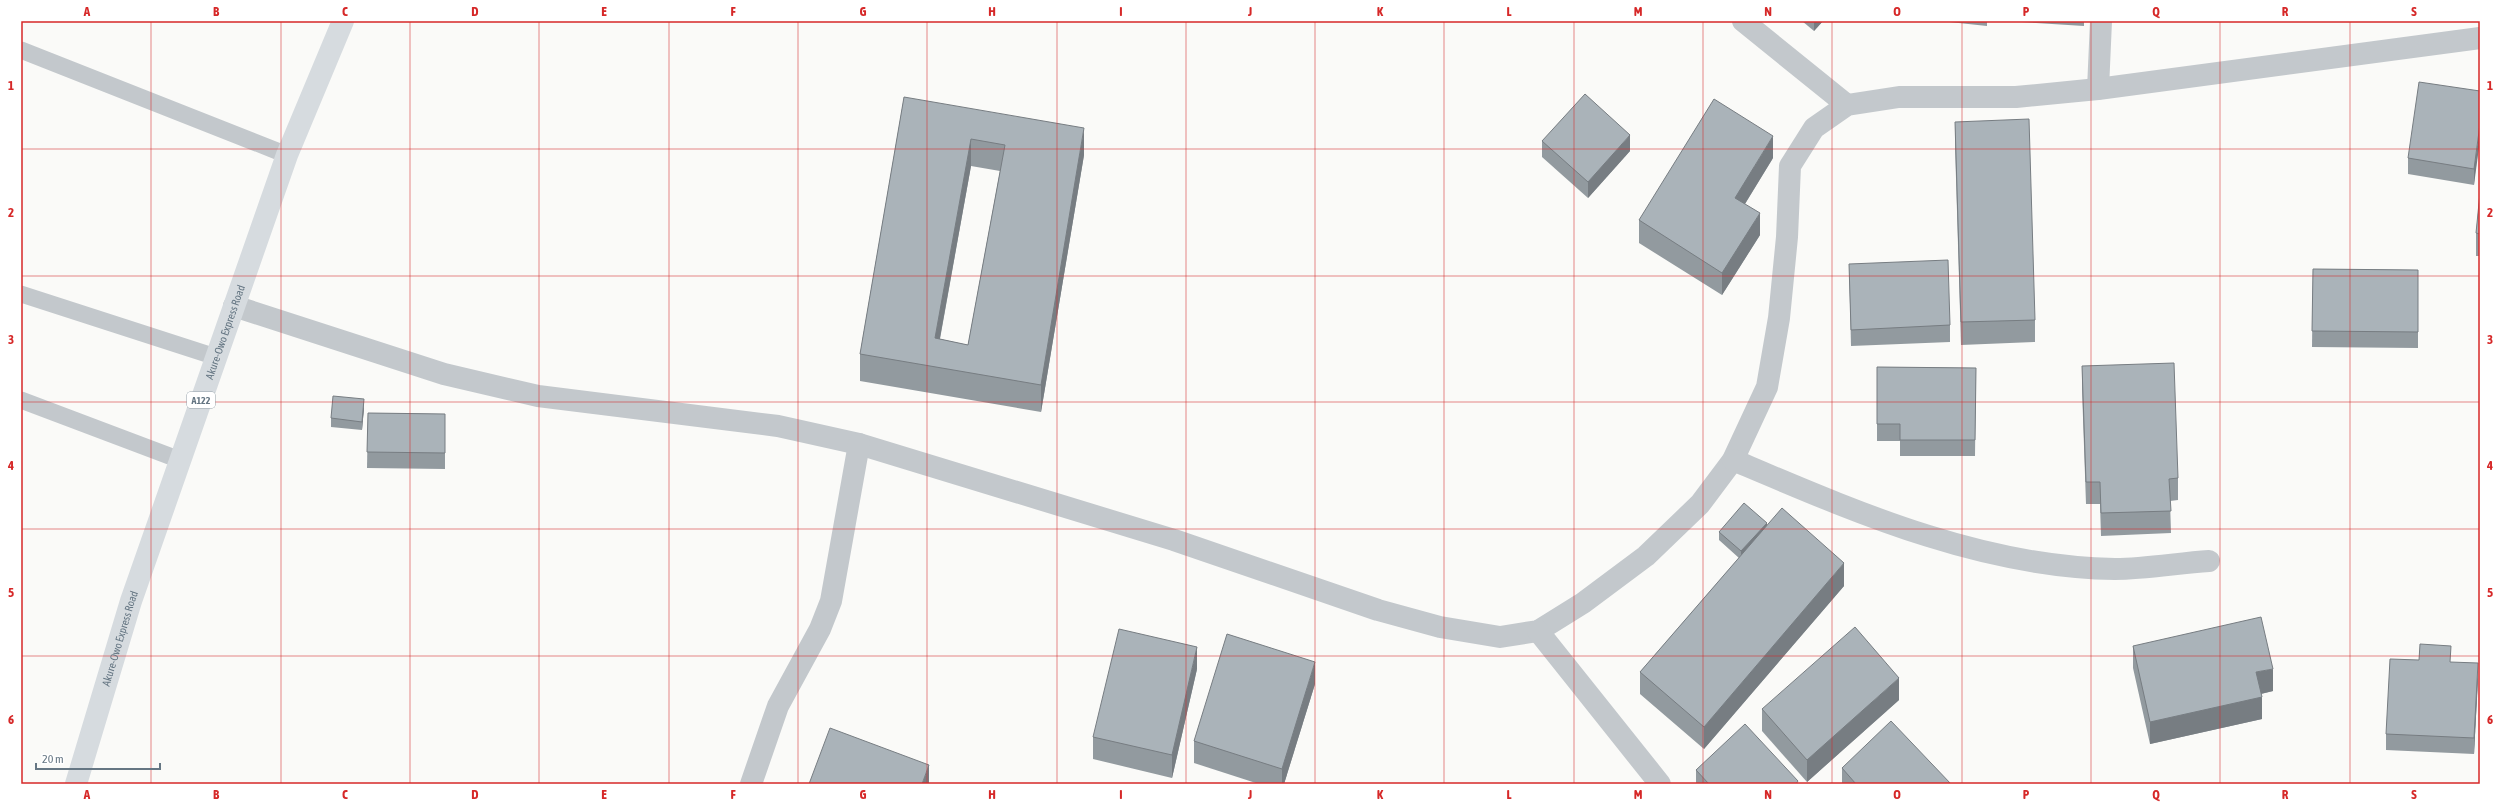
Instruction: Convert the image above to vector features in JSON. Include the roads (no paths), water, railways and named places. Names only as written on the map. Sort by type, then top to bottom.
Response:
[{"type":"highway","name":"Akure-Owo Express Road","points":[[76,784],[131,601],[216,357],[287,155],[343,21]]},
{"type":"street","points":[[1743,21],[1847,104]]},
{"type":"street","points":[[2098,89],[2101,21]]},
{"type":"street","points":[[234,306],[444,374],[538,396],[778,426],[859,444],[1174,540],[1378,610],[1440,627],[1500,637],[1538,631],[1583,603],[1646,556],[1700,504],[1733,460],[1767,387],[1779,318],[1787,237],[1790,166],[1814,128],[1847,104],[1898,97],[2016,97],[2098,89],[2480,38]]},
{"type":"street","points":[[751,784],[778,706],[820,629],[831,601],[859,444]]},
{"type":"street","points":[[1733,460],[1829,501],[1923,536],[2022,561],[2116,569],[2209,561]]},
{"type":"street","points":[[1538,631],[1660,784]]},
{"type":"lane","points":[[21,50],[287,155]]},
{"type":"lane","points":[[21,294],[216,357]]},
{"type":"lane","points":[[21,400],[180,460]]}]
